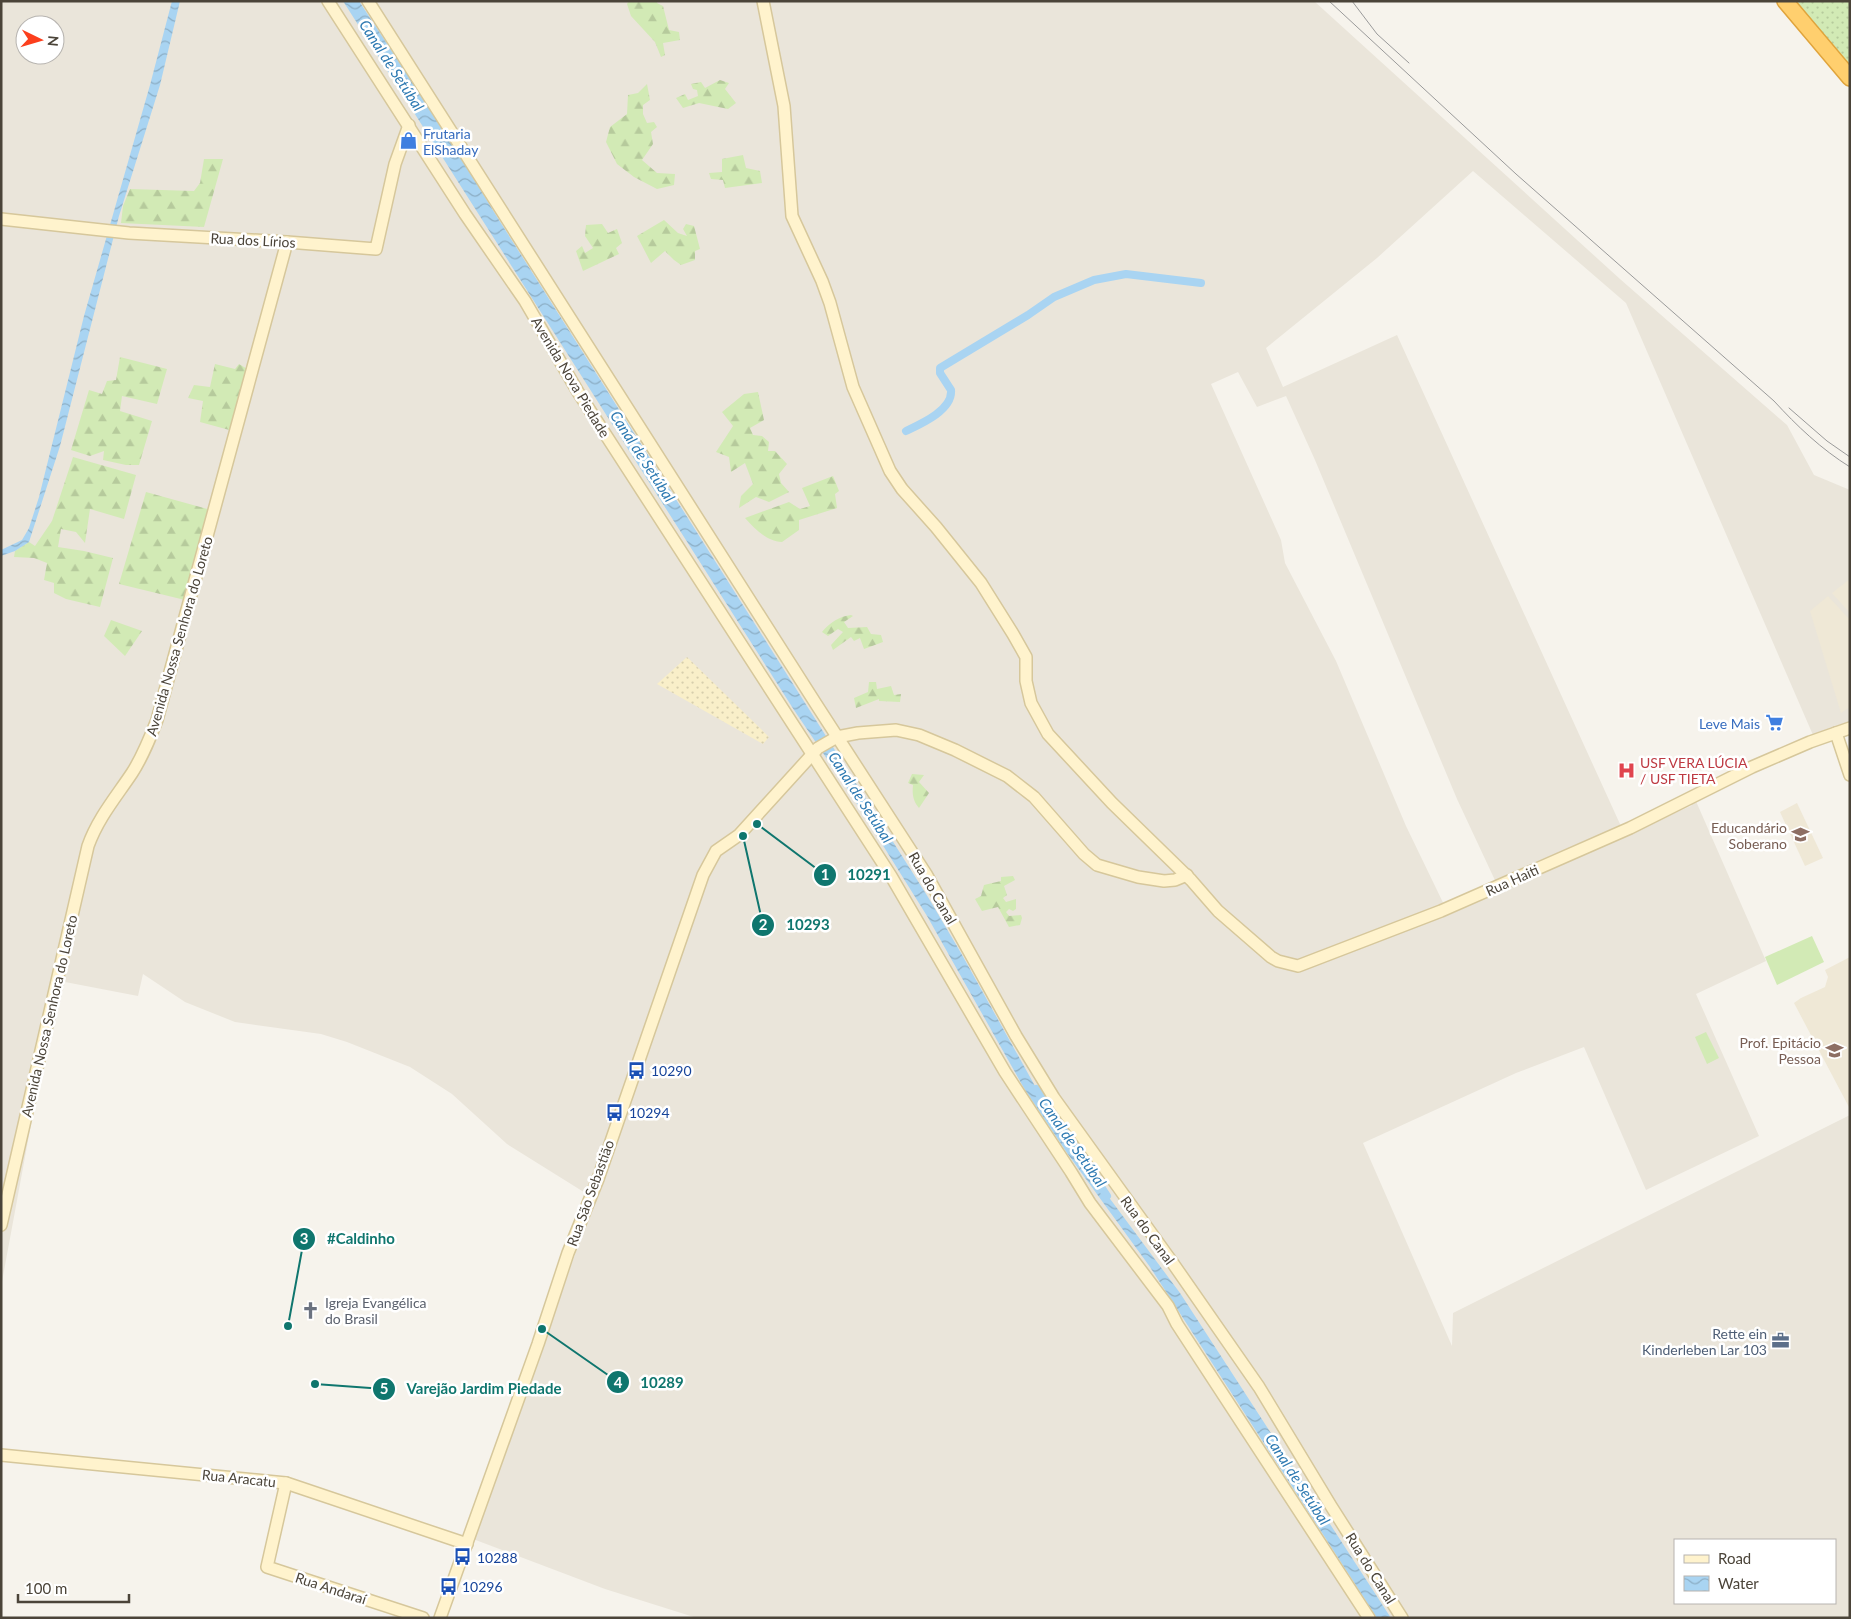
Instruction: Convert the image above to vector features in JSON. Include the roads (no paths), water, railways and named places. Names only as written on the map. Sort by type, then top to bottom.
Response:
[{"type":"highway","points":[[1785,1],[1850,78]]},
{"type":"street","name":"Avenida Nova Piedade","points":[[328,1],[465,214],[525,301],[578,392],[759,670],[815,751]]},
{"type":"street","points":[[368,1],[834,738],[858,733],[896,730],[919,735],[985,764],[1018,785],[1034,797],[1084,854],[1097,864],[1138,877],[1164,881],[1189,878]]},
{"type":"street","name":"Rua Haiti","points":[[763,1],[784,106],[792,216],[822,281],[830,303],[853,387],[882,454],[902,489],[936,527],[981,583],[1013,634],[1026,657],[1026,681],[1031,703],[1048,734],[1112,804],[1189,878],[1218,911],[1270,957],[1298,966],[1442,911],[1630,828],[1752,767],[1850,728]]},
{"type":"street","name":"Rua dos Lírios","points":[[1,219],[129,234],[287,242],[376,249],[395,164],[409,125]]},
{"type":"street","name":"Avenida Nossa Senhora do Loreto","points":[[1,1225],[88,846],[102,815],[137,765],[148,744],[157,720],[287,242]]},
{"type":"street","points":[[1836,733],[1850,775]]},
{"type":"street","name":"Rua São Sebastião","points":[[440,1618],[568,1253],[598,1179],[703,875],[716,851],[738,835],[815,751],[834,738]]},
{"type":"street","name":"Rua do Canal","points":[[834,738],[926,874],[1016,1036],[1054,1098],[1259,1387],[1402,1618]]},
{"type":"street","name":"Rua do Canal","points":[[815,751],[891,876],[1005,1072],[1090,1203],[1168,1306],[1177,1324],[1369,1618]]},
{"type":"street","name":"Rua Aracatu","points":[[1,1455],[286,1483],[467,1544]]},
{"type":"street","name":"Rua Andaraí","points":[[286,1483],[267,1567],[423,1618]]},
{"type":"water","points":[[172,1],[180,1],[160,85],[119,216],[60,446],[29,542],[15,551],[1,556],[1,550],[22,540],[29,528],[39,497],[84,316]]},
{"type":"water","points":[[343,1],[359,1],[447,135],[928,897],[1040,1095],[1102,1188],[1180,1293],[1391,1618],[1377,1618],[1150,1267],[1067,1153],[1025,1090],[927,916],[852,796],[794,710]]},
{"type":"waterway","points":[[906,431],[935,415],[947,404],[951,390],[940,373],[940,368],[1028,315],[1054,297],[1094,280],[1126,274],[1201,283]]},
{"type":"waterway","name":"Canal de Setúbal","points":[[1036,1089],[1107,1196]]},
{"type":"tram line","points":[[1329,1],[1516,174],[1774,401],[1810,437],[1850,467]]},
{"type":"tram line","points":[[1352,1],[1377,34],[1409,63]]},
{"type":"tram line","points":[[1789,408],[1827,441],[1850,457]]},
{"type":"place","name":"Frutaria ElShaday","points":[[409,141]]},
{"type":"place","name":"Leve Mais","points":[[1774,723]]},
{"type":"place","name":"USF VERA LÚCIA / USF TIETA","points":[[1626,770]]},
{"type":"place","name":"10291","points":[[757,824]]},
{"type":"place","name":"Educandário Soberano","points":[[1801,835]]},
{"type":"place","name":"10293","points":[[743,836]]},
{"type":"place","name":"Prof. Epitácio Pessoa","points":[[1835,1050]]},
{"type":"place","name":"10290","points":[[637,1070]]},
{"type":"place","name":"10294","points":[[615,1112]]},
{"type":"place","name":"Igreja Evangélica do Brasil","points":[[311,1310]]},
{"type":"place","name":"#Caldinho","points":[[288,1326]]},
{"type":"place","name":"10289","points":[[542,1329]]},
{"type":"place","name":"Rette ein Kinderleben Lar 103","points":[[1781,1341]]},
{"type":"place","name":"Varejão Jardim Piedade","points":[[315,1384]]},
{"type":"place","name":"10288","points":[[463,1557]]},
{"type":"place","name":"10296","points":[[448,1586]]}]
